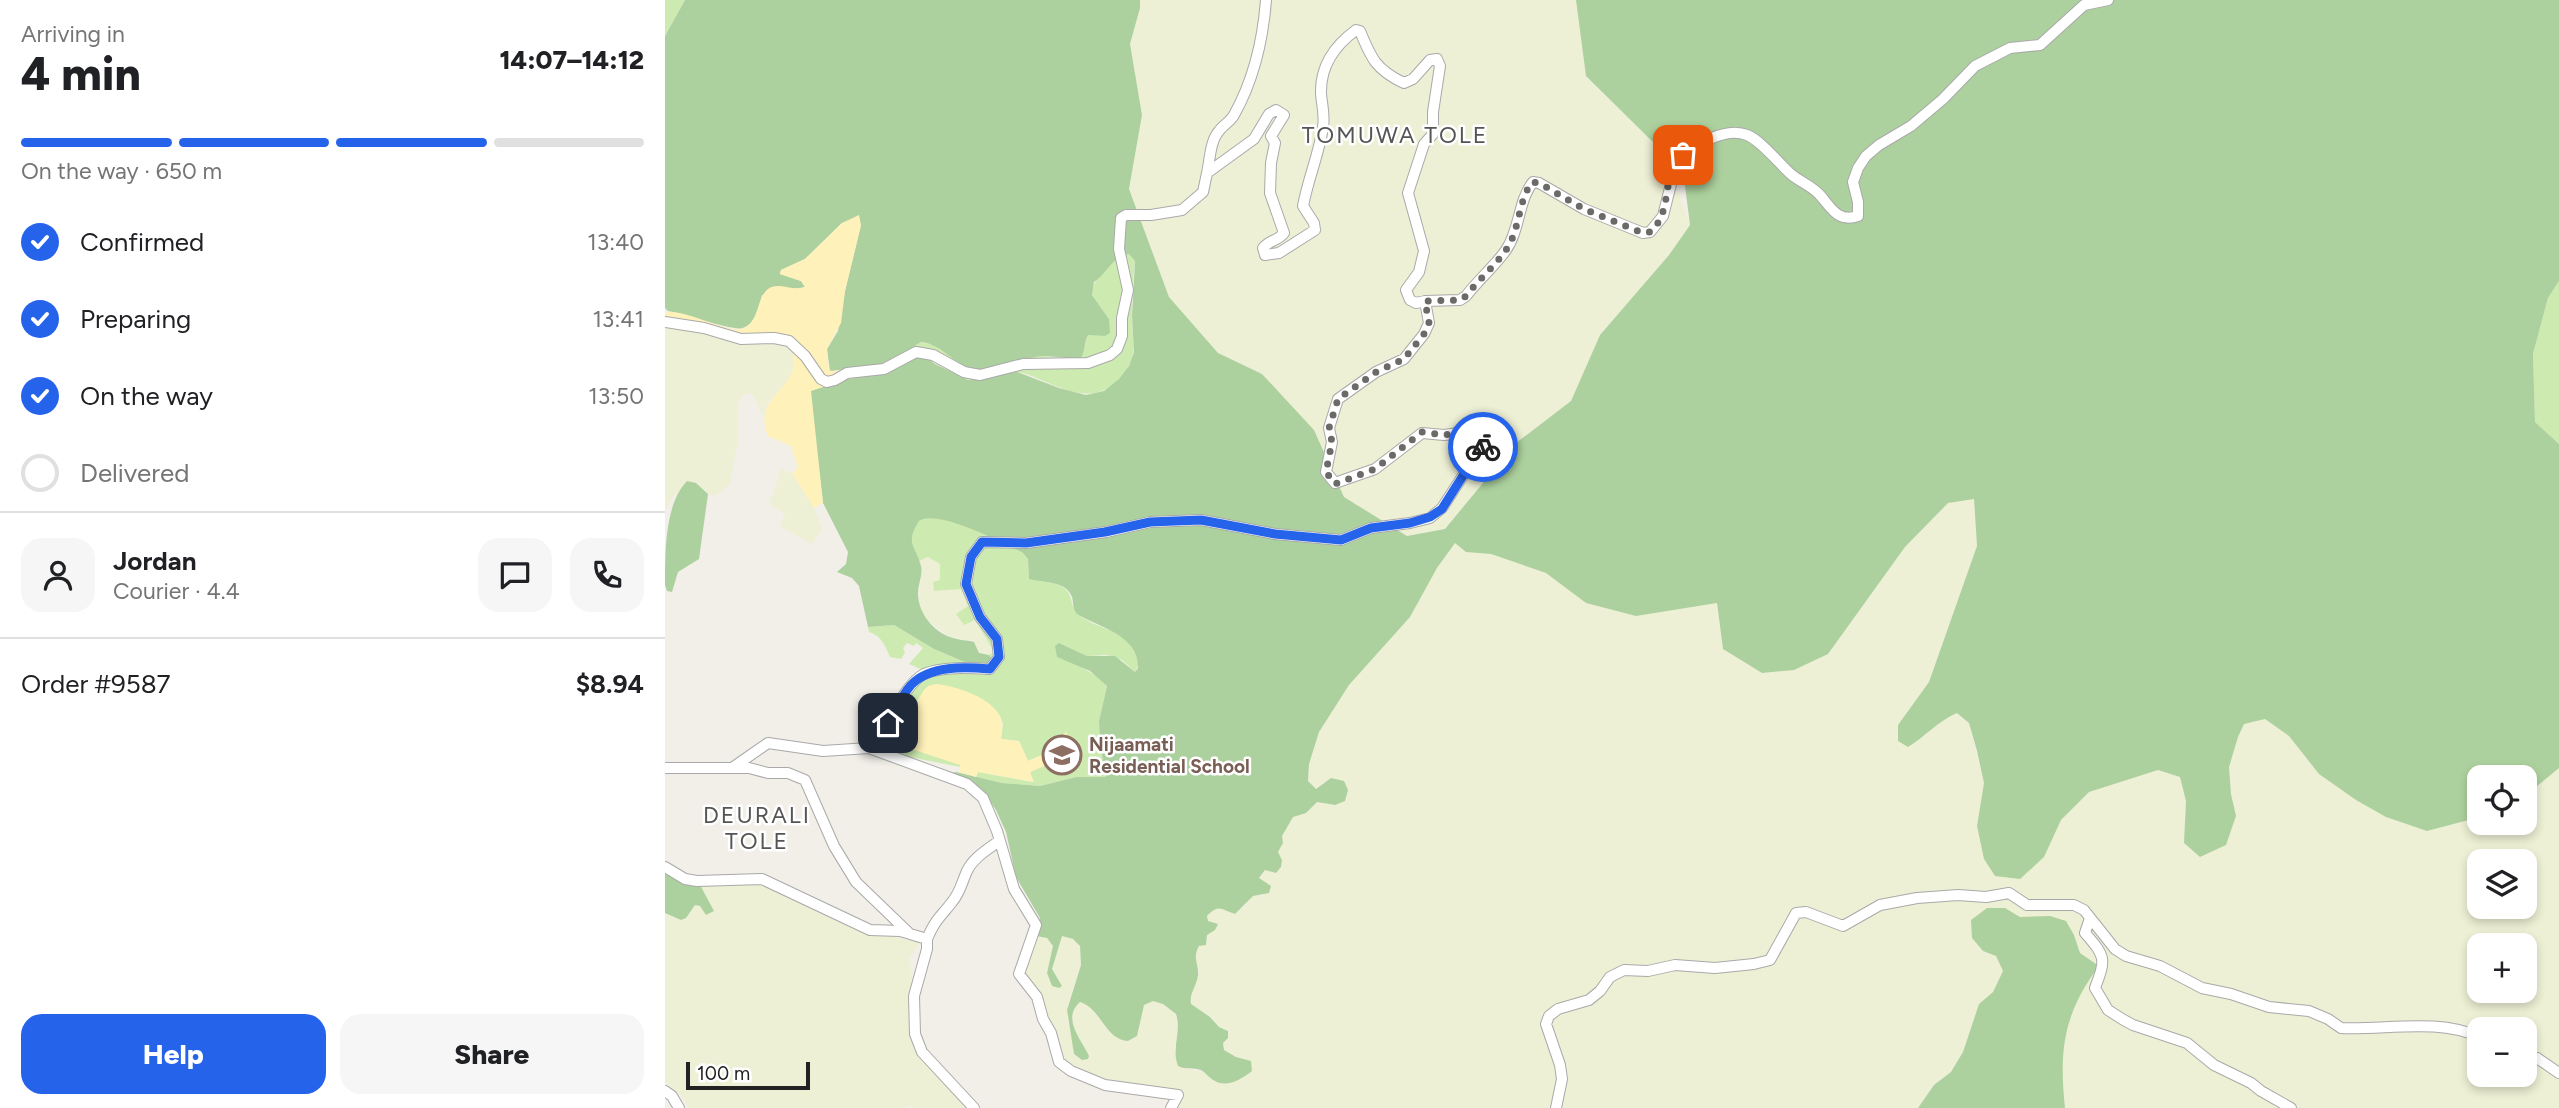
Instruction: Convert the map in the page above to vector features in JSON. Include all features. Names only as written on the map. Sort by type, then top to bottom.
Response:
[{"type":"street","points":[[665,322],[705,328],[741,339],[774,338],[789,341],[805,356],[821,379],[827,382],[847,373],[884,369],[916,352],[933,355],[964,372],[980,376],[1023,364],[1077,365],[1096,361],[1115,352],[1122,336],[1122,318],[1128,290],[1119,250],[1121,218],[1126,215],[1151,215],[1182,210],[1203,192],[1218,131],[1232,119],[1245,93],[1264,24],[1266,0]]},
{"type":"street","points":[[1207,173],[1254,139],[1269,114],[1276,110],[1284,115],[1271,136],[1275,143],[1270,193],[1284,233],[1280,239],[1267,243],[1263,248],[1265,255],[1279,253],[1315,230],[1314,223],[1303,206],[1324,123],[1321,79],[1328,58],[1340,42],[1356,30],[1360,31],[1368,51],[1381,71],[1404,83],[1413,79],[1430,60],[1437,59],[1440,72],[1433,112],[1433,134],[1424,144],[1408,193],[1424,251],[1419,272],[1406,290],[1411,300],[1416,303],[1460,300],[1507,249],[1532,182],[1539,183],[1584,209],[1643,233],[1650,232],[1663,216],[1677,160],[1701,144],[1723,135],[1739,134],[1752,138],[1794,177],[1820,195],[1836,215],[1850,219],[1858,216],[1853,182],[1857,168],[1866,156],[1943,99],[1975,65],[2010,48],[2040,45],[2084,5],[2108,0]]},
{"type":"street","points":[[869,748],[877,741],[910,686],[925,674],[966,667],[990,669],[999,657],[997,639],[980,617],[966,584],[971,557],[982,542],[1026,543],[1105,532],[1150,522],[1201,520],[1275,534],[1341,540],[1371,528],[1410,523],[1430,517],[1442,509],[1466,471],[1478,459],[1484,444],[1480,430],[1444,435],[1422,432],[1375,469],[1335,484],[1326,472],[1332,442],[1329,428],[1338,399],[1376,372],[1404,359],[1424,334],[1429,323],[1425,301]]},
{"type":"street","points":[[732,768],[768,743],[823,751],[869,748],[967,784],[983,798],[997,831],[1014,889],[1036,925],[1019,974],[1037,997],[1059,1062],[1070,1071],[1105,1085],[1178,1095],[1171,1108]]},
{"type":"street","points":[[665,768],[749,768],[768,773],[788,773],[805,780],[834,846],[856,882],[909,934]]},
{"type":"street","points":[[974,1108],[922,1052],[915,1034],[914,996],[927,949],[927,939],[935,919],[952,903],[967,870],[977,857],[999,841]]},
{"type":"street","points":[[665,867],[685,879],[697,881],[762,879],[870,930],[900,931],[927,939]]},
{"type":"street","points":[[1556,1108],[1562,1079],[1546,1024],[1549,1016],[1558,1009],[1589,1000],[1610,977],[1624,970],[1648,971],[1675,965],[1715,968],[1770,960],[1796,913],[1806,912],[1843,926],[1880,905],[1917,898],[1958,895],[1986,897],[2009,893],[2027,905],[2074,905],[2084,910],[2115,949],[2126,956],[2160,966],[2202,988],[2270,1007],[2309,1011],[2341,1028],[2441,1027],[2467,1031]]},
{"type":"street","points":[[2090,918],[2085,933],[2099,949],[2104,965],[2095,988],[2108,1010],[2133,1025],[2187,1042],[2214,1065],[2251,1083],[2291,1108]]},
{"type":"street","points":[[2537,1058],[2559,1073]]},
{"type":"street","points":[[665,1091],[672,1096],[679,1108]]},
{"type":"green space","points":[[665,0],[685,0],[665,36]]},
{"type":"green space","points":[[685,0],[1140,0],[1130,44],[1142,115],[1129,189],[1169,297],[1218,353],[1262,374],[1314,430],[1344,497],[1407,536],[1445,529],[1516,443],[1571,401],[1600,335],[1669,255],[1690,225],[1685,186],[1664,153],[1586,76],[1576,0],[2559,0],[2559,281],[2548,298],[2533,354],[2535,422],[2559,444],[2559,768],[2537,786],[2537,765],[2467,765],[2467,820],[2427,831],[2386,817],[2356,800],[2319,774],[2289,736],[2265,719],[2244,724],[2238,737],[2229,767],[2236,816],[2226,845],[2200,857],[2184,843],[2186,801],[2180,777],[2158,770],[2089,792],[2061,820],[2044,857],[2020,879],[1995,876],[1984,859],[1977,826],[1984,783],[1969,723],[1957,713],[1908,747],[1898,741],[1898,725],[1929,682],[1977,546],[1974,499],[1948,503],[1905,547],[1828,654],[1794,670],[1762,673],[1723,649],[1717,603],[1636,616],[1586,603],[1546,573],[1491,554],[1466,552],[1455,543],[1437,568],[1410,617],[1349,685],[1319,732],[1309,764],[1308,781],[1316,789],[1331,778],[1344,781],[1348,790],[1345,801],[1335,805],[1317,802],[1306,813],[1293,817],[1282,836],[1283,843],[1278,852],[1282,860],[1281,867],[1276,873],[1265,870],[1259,878],[1271,886],[1269,893],[1253,896],[1235,914],[1218,909],[1207,916],[1208,921],[1218,924],[1215,930],[1207,935],[1206,945],[1199,946],[1197,950],[1198,975],[1191,1004],[1228,1031],[1228,1038],[1223,1043],[1224,1050],[1251,1061],[1252,1071],[1239,1080],[1224,1084],[1213,1080],[1201,1070],[1178,1066],[1176,1014],[1163,1004],[1153,1001],[1144,1005],[1137,1036],[1128,1041],[1113,1035],[1093,1011],[1080,1002],[1072,1015],[1075,1029],[1089,1056],[1088,1059],[1082,1060],[1074,1054],[1067,1010],[1081,965],[1080,946],[1073,939],[1062,936],[1052,969],[1062,986],[1052,986],[1047,973],[1053,946],[1047,938],[1036,936],[1040,918],[1016,877],[1006,832],[996,810],[986,795],[951,773],[1002,783],[1040,786],[1076,777],[1106,777],[1099,721],[1107,686],[1090,671],[1057,657],[1055,646],[1059,643],[1087,656],[1115,656],[1135,672],[1138,668],[1137,657],[1132,648],[1117,634],[1077,614],[1072,597],[1065,588],[1029,579],[1028,559],[1023,553],[970,528],[940,519],[928,518],[919,521],[913,534],[912,544],[921,569],[918,593],[921,609],[930,623],[942,633],[959,640],[974,642],[979,653],[989,655],[992,659],[989,664],[974,665],[960,660],[934,649],[894,625],[868,627],[859,586],[852,578],[837,572],[846,564],[848,552],[823,503],[810,395],[815,388],[899,367],[911,356],[925,357],[968,380],[983,380],[1015,371],[1086,395],[1104,391],[1119,379],[1129,366],[1134,352],[1132,316],[1135,261],[1129,254],[1123,255],[1094,282],[1092,295],[1109,319],[1110,333],[1105,336],[1088,335],[1080,359],[1042,356],[991,370],[967,367],[935,346],[921,342],[885,365],[830,371],[827,349],[838,331],[861,225],[842,223],[805,259],[781,270],[780,274],[801,281],[805,287],[762,295],[754,319],[743,328],[668,311],[665,308],[665,36]]},
{"type":"green space","points":[[1140,0],[1576,0],[1578,3],[1586,76],[1664,153],[1690,225],[1669,255],[1600,335],[1571,401],[1516,443],[1445,529],[1407,536],[1344,497],[1314,430],[1262,374],[1218,353],[1169,297],[1129,189],[1142,115],[1130,44]]},
{"type":"green space","points":[[1129,253],[1135,261],[1132,301],[1133,355],[1122,376],[1104,390],[1093,393],[1071,391],[1019,372],[984,380],[969,380],[925,361],[901,365],[870,376],[921,342],[934,345],[969,368],[1042,356],[1063,359],[1083,351],[1088,334],[1105,336],[1109,319],[1092,295],[1099,275],[1116,258]]},
{"type":"green space","points":[[2559,281],[2559,444],[2535,422],[2533,354],[2548,298]]},
{"type":"green space","points":[[665,324],[791,347],[793,370],[789,380],[769,401],[763,416],[754,397],[749,393],[739,402],[738,441],[730,485],[715,496],[708,494],[705,489],[674,495],[665,511]]},
{"type":"green space","points":[[781,469],[792,473],[814,508],[823,530],[812,544],[779,526],[785,514],[769,504]]},
{"type":"green space","points":[[687,481],[696,483],[708,494],[699,559],[678,572],[672,592],[667,591],[665,585],[668,528],[674,502]]},
{"type":"green space","points":[[1974,499],[1977,546],[1929,682],[1898,725],[1898,741],[1925,736],[1940,721],[1957,712],[1969,723],[1984,783],[1977,826],[2044,857],[2060,820],[2089,792],[2158,770],[2180,777],[2186,801],[2184,819],[2236,816],[2229,767],[2244,724],[2265,719],[2289,736],[2319,774],[2427,831],[2467,820],[2467,835],[2537,835],[2537,786],[2559,768],[2559,1108],[2065,1108],[2061,1071],[2067,1026],[2082,988],[2098,966],[2080,953],[2074,935],[2050,916],[2020,917],[2005,908],[1983,951],[1996,956],[2003,971],[1993,992],[1979,1004],[1963,1052],[1951,1073],[1934,1085],[1918,1108],[1178,1108],[1182,1091],[1119,1082],[1073,1068],[1058,1054],[1054,1030],[1025,975],[1025,963],[1036,936],[1047,938],[1052,943],[1047,973],[1049,980],[1061,983],[1052,969],[1060,939],[1062,936],[1073,939],[1080,946],[1081,965],[1068,1003],[1067,1020],[1076,1057],[1085,1060],[1086,1050],[1078,1040],[1073,1024],[1073,1013],[1077,1004],[1080,1002],[1089,1006],[1121,1040],[1131,1041],[1138,1033],[1144,1005],[1153,1001],[1163,1004],[1176,1014],[1178,1027],[1174,1050],[1188,1069],[1204,1072],[1245,1060],[1226,1052],[1223,1043],[1228,1031],[1191,1004],[1190,997],[1199,972],[1194,956],[1199,946],[1207,942],[1207,935],[1215,922],[1208,921],[1207,915],[1223,908],[1231,913],[1244,907],[1253,896],[1263,895],[1271,886],[1259,879],[1282,847],[1282,836],[1293,816],[1306,813],[1317,802],[1335,805],[1325,781],[1316,789],[1308,781],[1309,764],[1319,732],[1349,685],[1410,617],[1455,542],[1466,552],[1491,554],[1546,573],[1586,603],[1636,616],[1717,603],[1723,649],[1762,673],[1794,670],[1828,654],[1905,547],[1948,503]]},
{"type":"green space","points":[[923,517],[961,524],[1023,553],[1028,559],[1029,579],[1061,586],[1070,595],[1077,613],[1121,636],[1135,651],[1139,664],[1135,672],[1122,660],[1107,655],[1087,656],[1059,643],[1081,667],[1101,679],[1107,686],[1099,721],[1106,777],[1076,777],[1040,786],[1002,783],[976,777],[978,772],[1033,782],[1030,772],[1076,752],[1067,744],[1028,761],[1019,741],[1001,739],[1003,724],[999,714],[960,767],[910,757],[884,747],[884,734],[925,671],[909,664],[923,648],[916,643],[914,646],[907,643],[901,659],[890,657],[883,642],[869,632],[868,627],[894,625],[934,649],[960,660],[992,659],[989,655],[994,652],[975,620],[964,625],[956,614],[968,606],[961,589],[934,591],[933,582],[940,580],[940,564],[928,557],[919,561],[912,538],[914,527]]},
{"type":"green space","points":[[928,557],[940,564],[940,580],[961,589],[968,606],[957,614],[974,619],[994,653],[992,655],[979,653],[975,643],[970,640],[958,640],[945,634],[923,616],[919,604],[919,561]]},
{"type":"green space","points":[[665,871],[699,883],[714,911],[706,915],[700,906],[695,905],[686,918],[681,920],[665,913]]},
{"type":"green space","points":[[758,881],[823,910],[853,928],[920,941],[909,960],[913,982],[915,1041],[970,1108],[913,1108],[910,1105],[906,1108],[688,1108],[684,1098],[665,1082],[665,913],[678,919],[686,918],[695,905],[713,911],[699,883]]},
{"type":"green space","points":[[1987,908],[2005,908],[2020,917],[2050,916],[2066,921],[2080,953],[2099,966],[2078,1000],[2066,1034],[2063,1069],[2065,1108],[1918,1108],[1934,1085],[1951,1072],[1963,1052],[1979,1004],[1993,992],[2003,971],[1996,956],[1983,951],[1972,938],[1971,920]]},
{"type":"sand","points":[[859,215],[861,225],[845,291],[841,323],[827,349],[829,369],[832,372],[847,368],[874,374],[811,391],[823,503],[814,508],[792,473],[798,468],[791,446],[768,436],[764,421],[766,409],[793,371],[794,359],[789,344],[665,324],[665,312],[684,314],[733,329],[746,327],[751,323],[768,289],[776,286],[805,287],[801,281],[780,274],[781,270],[805,259],[842,223]]},
{"type":"sand","points":[[936,684],[962,690],[989,703],[1001,719],[1001,739],[1019,741],[1028,761],[1066,744],[1063,735],[1066,732],[1076,752],[1030,772],[1034,782],[978,772],[976,777],[959,772],[960,765],[905,747],[897,737],[898,731],[924,690]]},
{"type":"way so far","points":[[1483,447],[1480,430],[1444,435],[1422,432],[1375,469],[1335,484],[1326,472],[1332,442],[1329,428],[1338,399],[1376,372],[1404,359],[1424,334],[1429,323],[1425,301],[1460,300],[1466,296],[1507,249],[1532,182],[1539,183],[1584,209],[1643,233],[1650,232],[1663,216],[1674,166],[1683,155]]},
{"type":"place","name":"Nijaamati Residential School","points":[[1062,755]]},
{"type":"district","name":"TOMUWA TOLE","points":[[1395,135]]},
{"type":"district","name":"DEURALI TOLE","points":[[757,828]]},
{"type":"route","points":[[888,723],[910,686],[925,674],[966,667],[990,669],[999,657],[997,639],[980,617],[966,584],[971,557],[982,542],[1026,543],[1105,532],[1150,522],[1201,520],[1275,534],[1341,540],[1371,528],[1410,523],[1430,517],[1442,509],[1466,471],[1478,459],[1483,447]]}]
